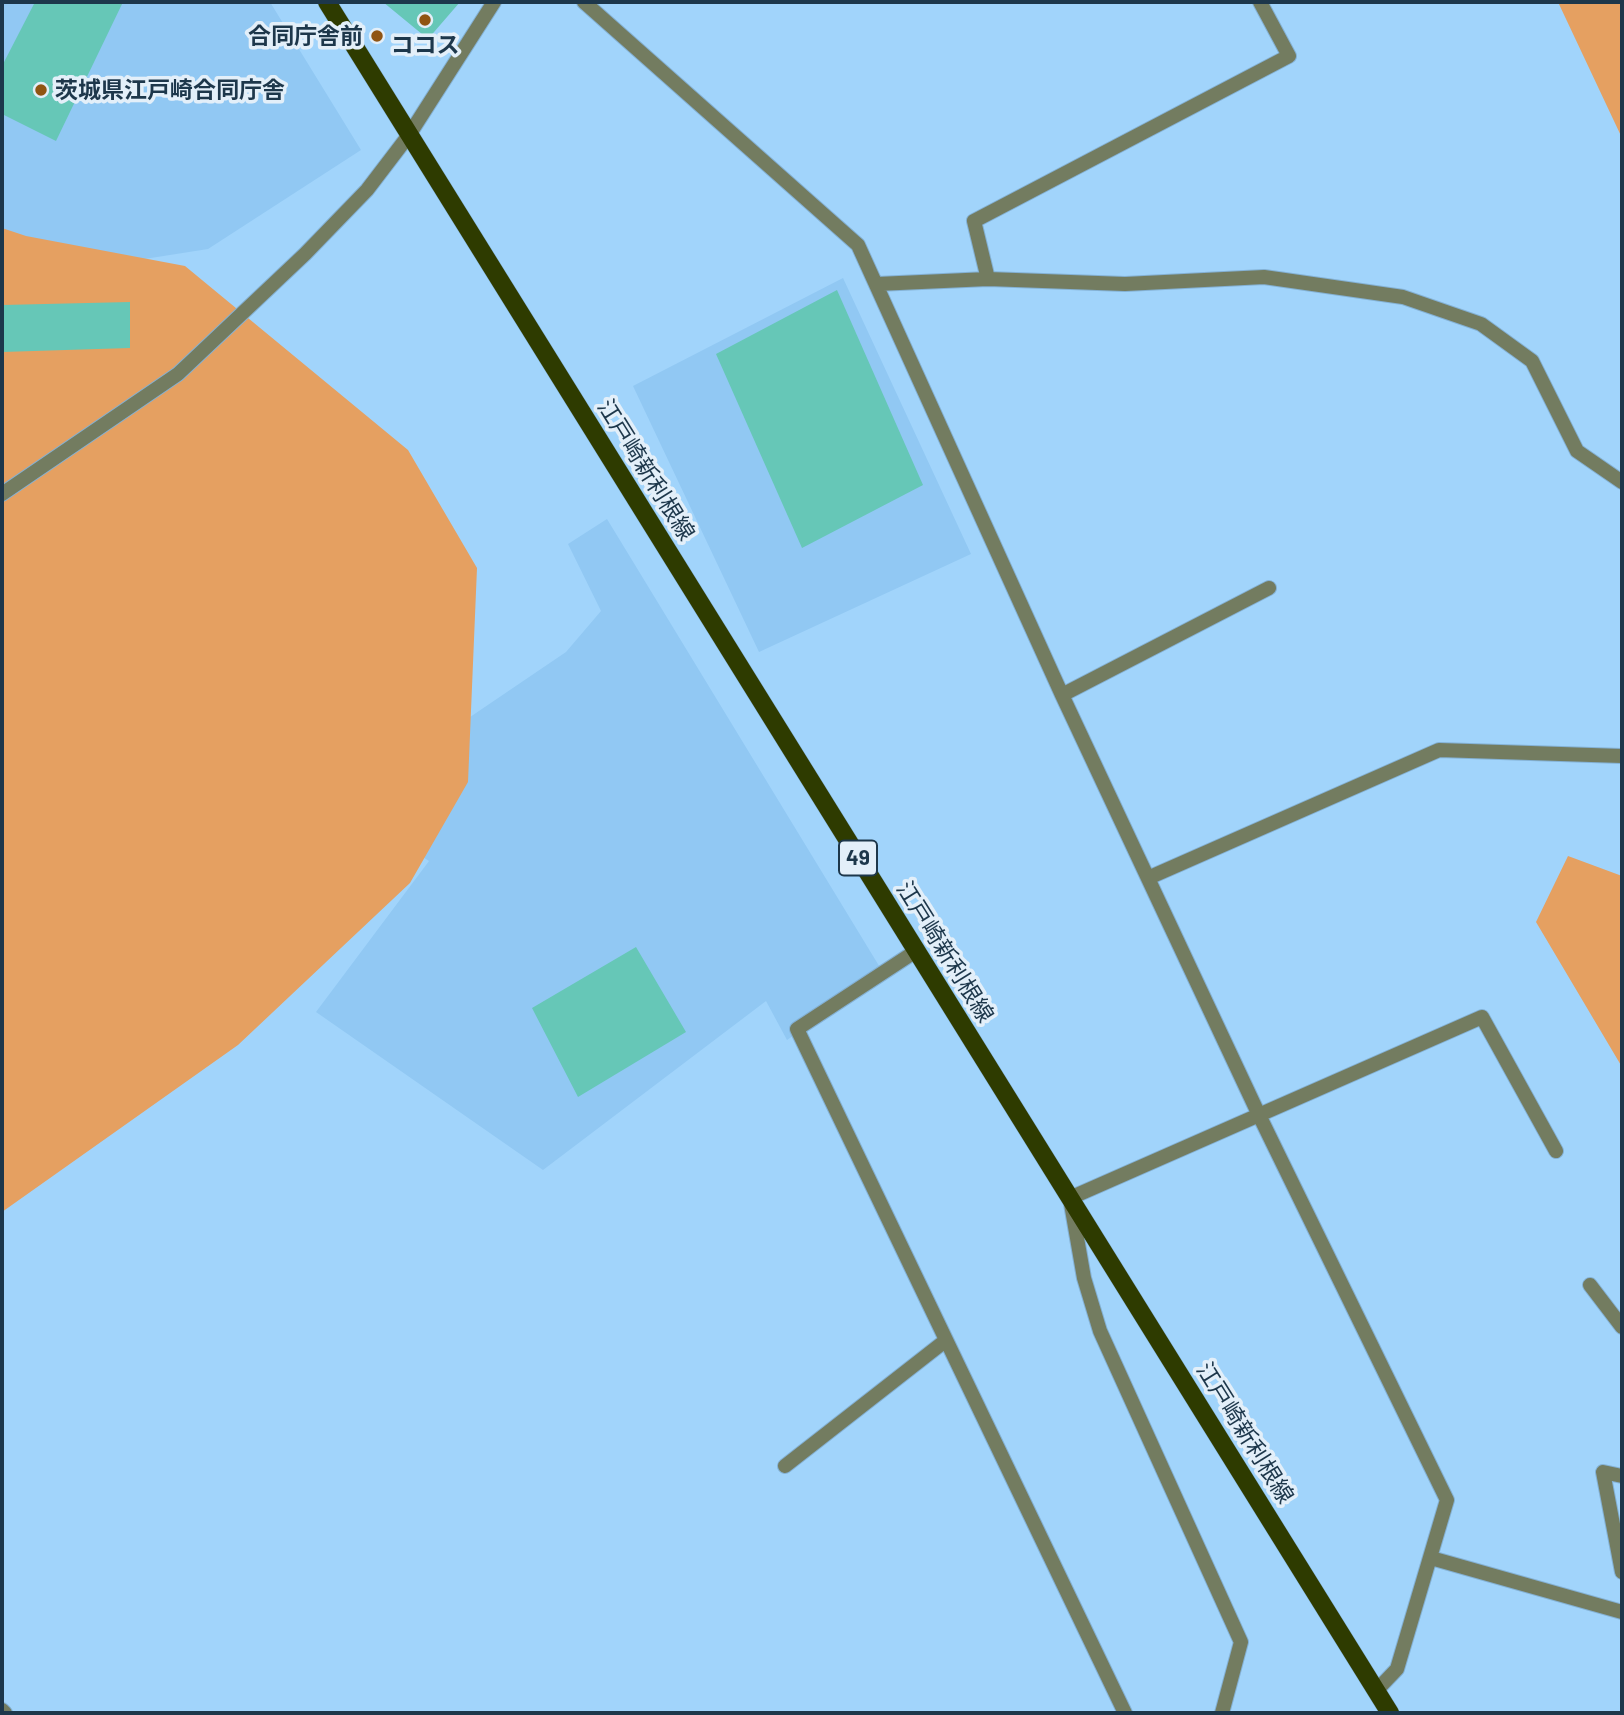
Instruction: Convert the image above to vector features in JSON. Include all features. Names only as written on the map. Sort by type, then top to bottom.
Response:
[{"type":"main road","name":"江戸崎新利根線","points":[[327,2],[1390,1713]]},
{"type":"street","points":[[2,494],[177,374],[305,254],[367,190],[409,135],[494,2]]},
{"type":"street","points":[[988,279],[974,221],[1289,56],[1260,2]]},
{"type":"street","points":[[595,5],[858,245],[1062,695],[1259,1115],[1447,1500],[1397,1669],[1376,1691]]},
{"type":"street","points":[[877,284],[988,279],[1125,284],[1264,277],[1403,297],[1481,324],[1532,360],[1577,451],[1622,482]]},
{"type":"street","points":[[1062,695],[1269,588]]},
{"type":"street","points":[[1148,877],[1439,750],[1622,756]]},
{"type":"street","points":[[916,951],[797,1029],[1125,1713]]},
{"type":"street","points":[[1222,1713],[1241,1642],[1100,1331],[1084,1278],[1069,1198],[1482,1017],[1556,1151]]},
{"type":"street","points":[[1590,1285],[1622,1327]]},
{"type":"street","points":[[785,1466],[945,1341]]},
{"type":"street","points":[[1622,1476],[1603,1472],[1622,1572]]},
{"type":"street","points":[[1432,1558],[1622,1612]]},
{"type":"shaded area","points":[[2,2],[270,2],[361,150],[208,249],[119,263],[2,255]]},
{"type":"shaded area","points":[[1558,2],[1622,2],[1622,138]]},
{"type":"shaded area","points":[[2,228],[26,236],[185,266],[408,450],[477,568],[468,782],[410,883],[238,1045],[2,1212]]},
{"type":"shaded area","points":[[843,278],[971,554],[759,652],[633,386]]},
{"type":"shaded area","points":[[607,519],[884,974],[787,1040],[766,1001],[543,1170],[316,1012],[429,861],[361,818],[386,774],[566,652],[601,611],[568,544]]},
{"type":"shaded area","points":[[1568,856],[1622,876],[1622,1067],[1536,922]]},
{"type":"building","name":"茨城県江戸崎合同庁舎","points":[[35,2],[123,2],[56,141],[2,114],[2,66]]},
{"type":"building","name":"ココス","points":[[383,2],[460,2],[428,39]]},
{"type":"building","points":[[837,290],[923,485],[802,548],[716,354]]},
{"type":"building","points":[[130,302],[130,348],[2,352],[2,305]]},
{"type":"building","points":[[636,947],[686,1032],[578,1097],[532,1008]]},
{"type":"place","name":"ココス","points":[[425,20]]},
{"type":"place","name":"合同庁舎前","points":[[377,36]]},
{"type":"place","name":"茨城県江戸崎合同庁舎","points":[[41,90]]}]
